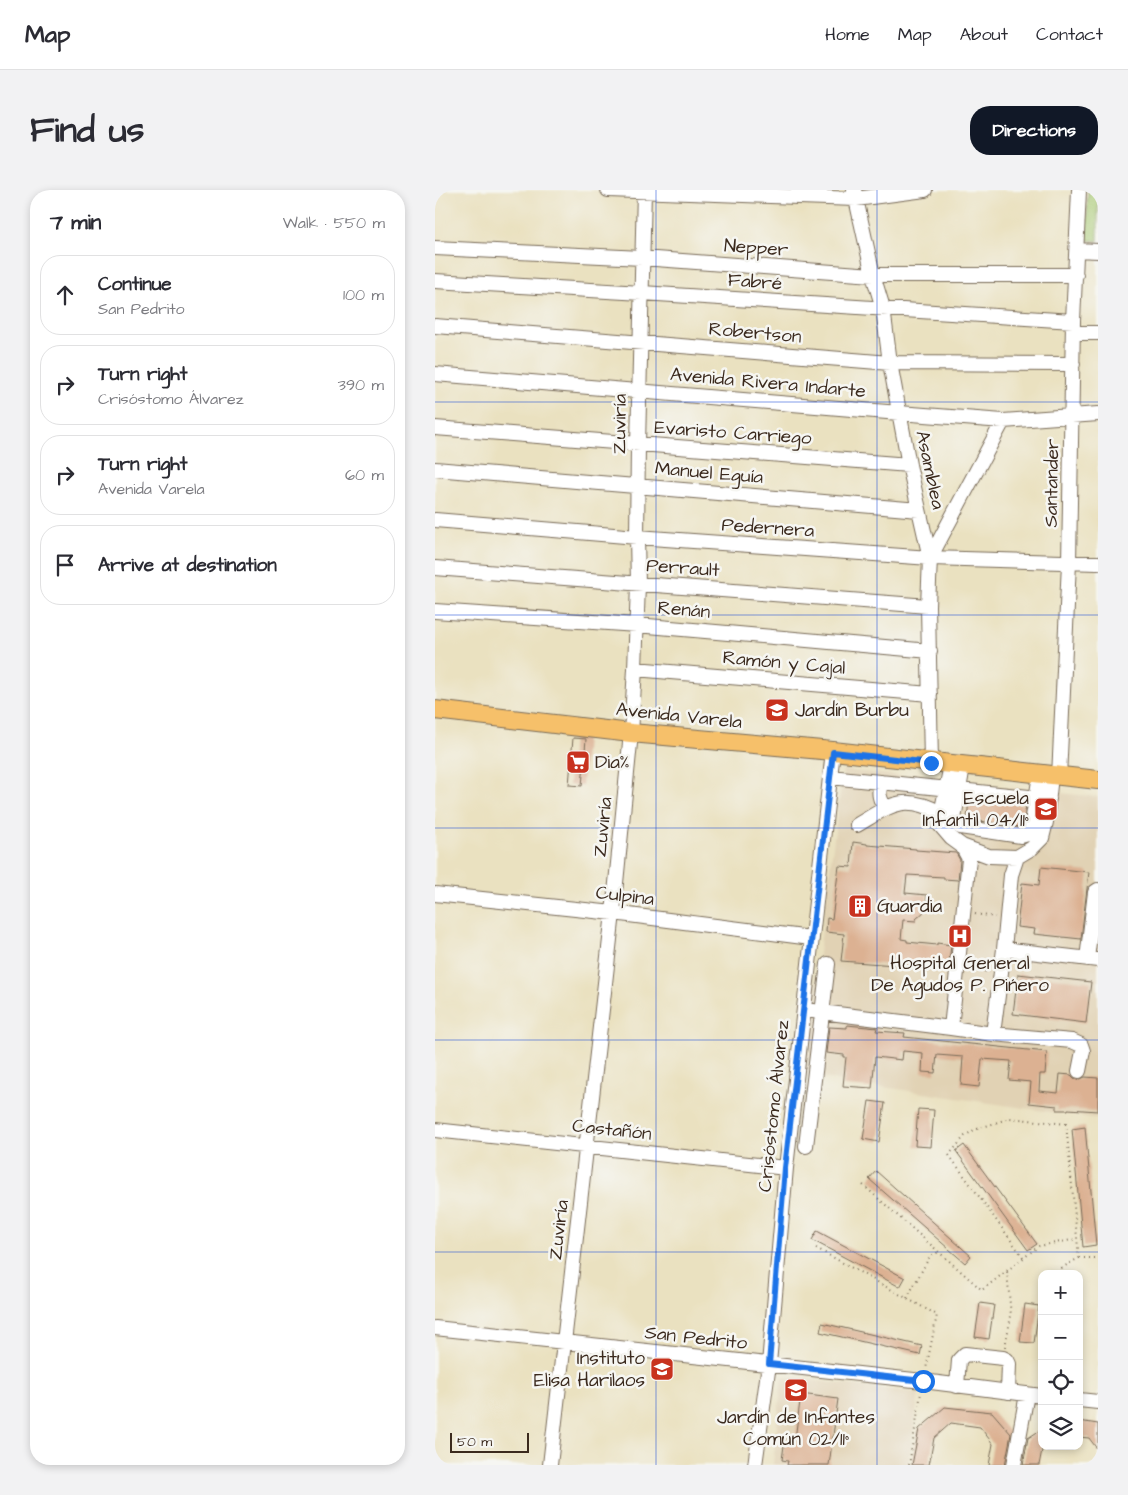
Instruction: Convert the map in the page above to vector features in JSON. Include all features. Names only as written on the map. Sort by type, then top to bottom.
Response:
[{"type":"main road","name":"Avenida Varela","points":[[435,710],[631,733],[1098,780]]},
{"type":"street","points":[[608,190],[855,194],[925,190]]},
{"type":"street","name":"Santander","points":[[1043,798],[1050,776],[1069,563],[1071,416],[1079,190]]},
{"type":"street","name":"Zuviría","points":[[551,1465],[613,913],[631,733],[638,584],[637,486],[644,191]]},
{"type":"street","name":"Asamblea","points":[[855,194],[873,275],[883,308],[890,364],[899,413],[930,558],[931,763]]},
{"type":"street","name":"Nepper","points":[[435,248],[642,258],[873,275],[1075,275]]},
{"type":"street","points":[[1077,250],[1098,251]]},
{"type":"street","name":"Fabré","points":[[435,281],[883,308],[1074,327],[1098,334]]},
{"type":"street","name":"Robertson","points":[[435,326],[890,364],[1073,364]]},
{"type":"street","name":"Avenida Rivera Indarte","points":[[435,374],[1003,421],[1098,414]]},
{"type":"street","points":[[930,558],[1003,421]]},
{"type":"street","name":"Evaristo Carriego","points":[[435,428],[909,465]]},
{"type":"street","name":"Manuel Eguía","points":[[435,469],[919,510]]},
{"type":"street","name":"Pedernera","points":[[435,520],[930,558],[1098,564]]},
{"type":"street","name":"Perrault","points":[[435,568],[929,606]]},
{"type":"street","name":"Renán","points":[[435,611],[637,625],[930,651]]},
{"type":"street","name":"Ramón y Cajal","points":[[635,669],[930,694]]},
{"type":"street","name":"Crisóstomo Álvarez","points":[[755,1465],[769,1364],[785,1168],[833,752]]},
{"type":"street","points":[[957,766],[952,790],[941,813],[939,824],[951,838],[962,846],[989,856],[1017,857],[1032,848],[1042,838],[1046,822],[1043,798]]},
{"type":"street","points":[[830,778],[1043,798]]},
{"type":"street","points":[[881,782],[879,796],[886,808]]},
{"type":"street","points":[[952,790],[954,818],[960,827],[1021,836],[1028,834],[1031,829],[1043,798]]},
{"type":"street","points":[[857,825],[895,804],[910,802],[926,805],[941,813]]},
{"type":"street","points":[[951,1028],[969,860],[962,846]]},
{"type":"street","points":[[993,1034],[1011,875],[1017,857]]},
{"type":"street","points":[[1004,949],[1092,960],[1095,892],[1098,890]]},
{"type":"street","name":"Culpina","points":[[435,894],[613,913],[811,938]]},
{"type":"street","points":[[806,1146],[828,964]]},
{"type":"street","points":[[803,1010],[993,1034],[1072,1041],[1081,1044],[1083,1051],[1079,1071]]},
{"type":"street","name":"Castañón","points":[[435,1130],[785,1168]]},
{"type":"street","name":"San Pedrito","points":[[435,1328],[923,1381],[1038,1395]]},
{"type":"street","points":[[957,1386],[959,1360],[965,1354],[1003,1358],[1009,1364],[1008,1392]]},
{"type":"street","points":[[1015,1465],[1027,1394]]},
{"type":"street","points":[[1083,1400],[1098,1402]]},
{"type":"path","points":[[963,912],[1007,918]]},
{"type":"path","points":[[957,969],[1001,974]]},
{"type":"path","points":[[1023,1257],[949,1155],[965,1136],[974,1130],[1011,1118],[1066,1124],[1079,1258]]},
{"type":"path","points":[[863,1184],[983,1290],[1039,1246],[1077,1239]]},
{"type":"path","points":[[816,1248],[937,1315],[923,1381],[909,1465]]},
{"type":"path","points":[[907,1298],[930,1256],[939,1252]]},
{"type":"path","points":[[1060,1270],[1079,1258],[1098,1258]]},
{"type":"path","points":[[1005,1350],[1011,1316],[1007,1271]]},
{"type":"shaded area","name":"Hospital General De Agudos P. Pińero","points":[[843,770],[1098,797],[1098,1119],[803,1075]]},
{"type":"shaded area","points":[[782,1377],[919,1393],[908,1465],[773,1465]]},
{"type":"green space","points":[[1088,190],[1098,190],[1098,241],[1086,240]]},
{"type":"building","name":"Dia%","points":[[573,738],[586,739],[582,786],[569,785]]},
{"type":"building","points":[[969,800],[1026,805],[1023,826],[967,819]]},
{"type":"building","points":[[853,842],[956,853],[960,860],[958,880],[944,879],[944,877],[907,875],[905,893],[927,895],[925,911],[916,921],[903,920],[901,939],[907,940],[907,942],[951,945],[948,971],[935,970],[935,968],[841,961],[844,934],[826,932],[827,918],[832,919],[839,866],[851,867]]},
{"type":"building","points":[[1041,867],[1089,872],[1081,939],[1034,934],[1035,929],[1017,927],[1022,883],[1039,885]]},
{"type":"building","points":[[1018,974],[1091,982],[1086,1023],[1013,1014]]},
{"type":"building","points":[[847,1025],[877,1028],[876,1031],[905,1033],[904,1037],[1047,1052],[1045,1074],[1040,1074],[1039,1091],[1058,1093],[1060,1074],[1071,1075],[1078,1080],[1085,1077],[1098,1078],[1098,1111],[1057,1110],[1057,1106],[1029,1103],[1031,1082],[1009,1080],[1011,1061],[982,1059],[979,1087],[961,1085],[963,1057],[937,1055],[935,1073],[922,1072],[923,1053],[903,1051],[902,1060],[875,1057],[872,1088],[843,1086],[846,1057],[844,1055],[826,1053],[829,1027],[847,1028]]},
{"type":"building","points":[[869,1101],[885,1103],[879,1142],[863,1139]]},
{"type":"building","points":[[918,1109],[934,1110],[931,1147],[915,1146]]},
{"type":"building","points":[[1085,1127],[1096,1245],[1083,1247],[1072,1129]]},
{"type":"building","points":[[964,1145],[1037,1244],[1028,1250],[956,1151]]},
{"type":"building","points":[[876,1171],[971,1256],[965,1263],[869,1179]]},
{"type":"building","points":[[817,1231],[905,1278],[900,1287],[812,1240]]},
{"type":"building","points":[[980,1303],[994,1305],[989,1339],[975,1337]]},
{"type":"building","points":[[1025,1304],[1038,1306],[1034,1343],[1020,1342]]},
{"type":"building","points":[[822,1323],[922,1346],[920,1355],[820,1332]]},
{"type":"building","points":[[801,1394],[838,1399],[829,1465],[787,1465],[788,1461],[782,1460],[785,1438],[795,1439]]},
{"type":"building","points":[[945,1407],[992,1412],[1011,1434],[1005,1465],[989,1465],[993,1444],[980,1427],[951,1423],[934,1438],[929,1465],[912,1465],[919,1429]]},
{"type":"building","points":[[1083,1422],[1098,1424],[1098,1450],[1089,1438],[1083,1437]]},
{"type":"building","points":[[1038,1432],[1038,1450],[1042,1450],[1039,1465],[1023,1465],[1028,1438]]},
{"type":"place","name":"Jardín Burbu","points":[[777,710]]},
{"type":"place","name":"Dia%","points":[[578,762]]},
{"type":"place","name":"Escuela Infantil 04/11°","points":[[1046,809]]},
{"type":"place","name":"Guardia","points":[[860,906]]},
{"type":"place","name":"Hospital General De Agudos P. Pińero","points":[[960,936]]},
{"type":"place","name":"Instituto Elisa Harilaos","points":[[662,1369]]},
{"type":"place","name":"Jardín de Infantes Común 02/11°","points":[[796,1390]]},
{"type":"route","points":[[923,1381],[769,1364],[785,1168],[833,752],[931,763]]}]
